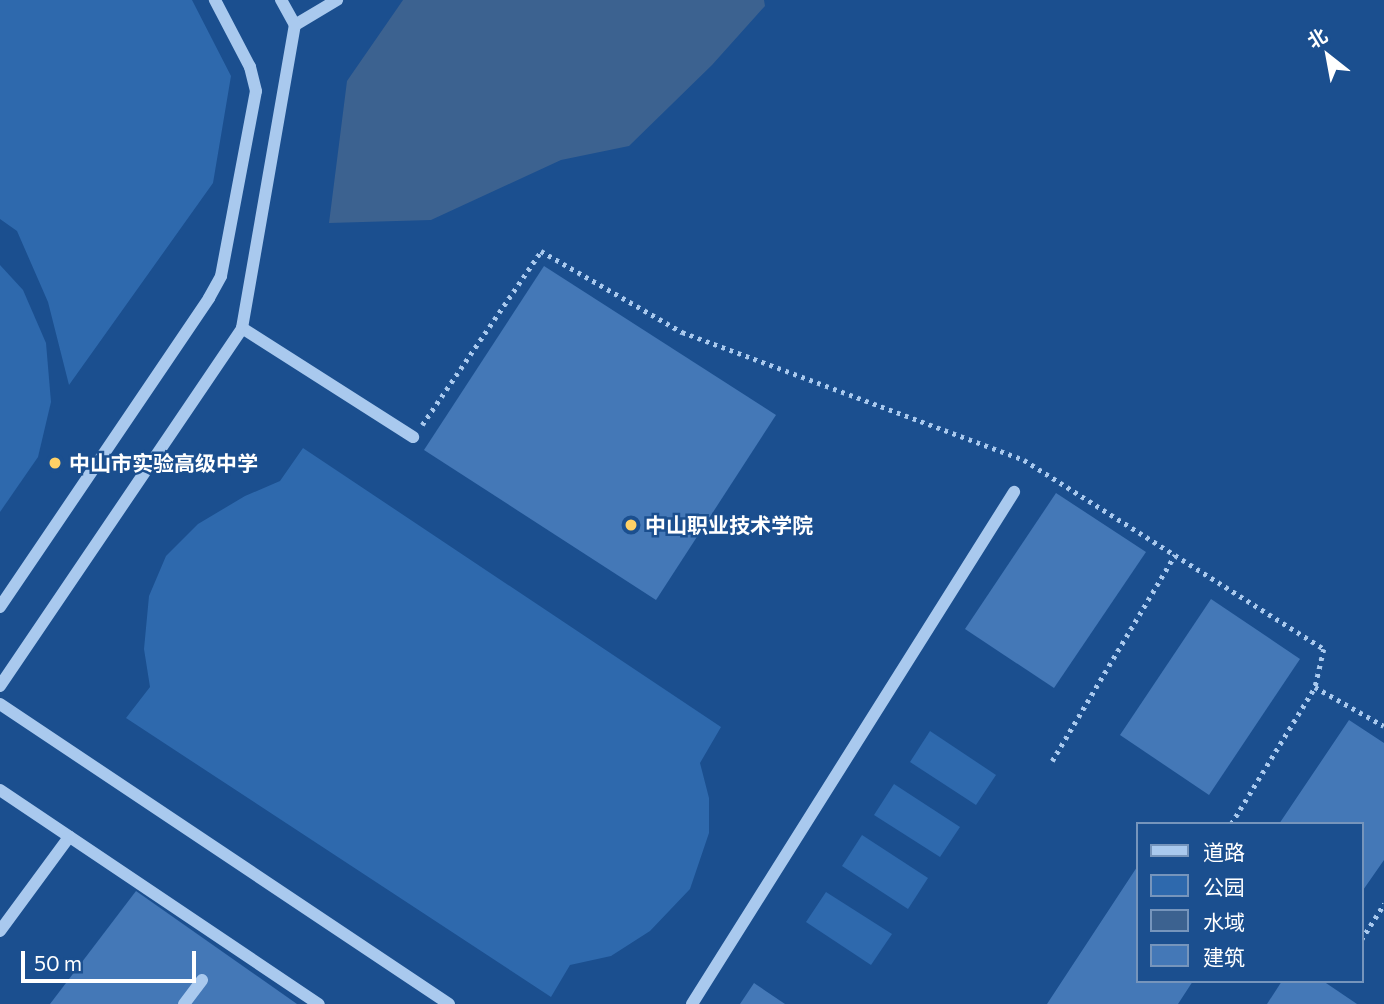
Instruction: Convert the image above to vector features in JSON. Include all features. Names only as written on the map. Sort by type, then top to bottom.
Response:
[{"type":"street","points":[[0,607],[209,298],[220,276],[256,91],[250,67],[215,0]]},
{"type":"street","points":[[0,686],[242,328],[295,25],[281,0]]},
{"type":"street","points":[[295,25],[337,0]]},
{"type":"street","points":[[242,328],[413,437]]},
{"type":"street","points":[[692,1004],[1014,492]]},
{"type":"street","points":[[0,704],[449,1004]]},
{"type":"street","points":[[0,790],[318,1004]]},
{"type":"street","points":[[0,931],[69,837]]},
{"type":"street","points":[[184,1004],[202,980]]},
{"type":"path","points":[[413,437],[541,251],[682,332],[1024,460],[1324,649],[1315,687],[1232,822]]},
{"type":"path","points":[[1052,761],[1175,555]]},
{"type":"path","points":[[1315,687],[1384,726]]},
{"type":"path","points":[[1363,937],[1384,904]]},
{"type":"green space","points":[[0,0],[192,0],[231,76],[213,183],[69,385],[48,302],[17,231],[0,219]]},
{"type":"green space","points":[[0,265],[23,290],[46,343],[51,402],[38,457],[0,512]]},
{"type":"green space","points":[[303,448],[721,727],[700,763],[709,798],[709,833],[690,889],[650,931],[611,956],[570,965],[551,997],[126,718],[150,687],[144,649],[149,596],[166,556],[198,524],[245,496],[280,481]]},
{"type":"green space","points":[[930,731],[996,775],[976,805],[910,762]]},
{"type":"green space","points":[[894,784],[960,827],[940,857],[874,815]]},
{"type":"green space","points":[[862,835],[928,878],[908,909],[842,866]]},
{"type":"green space","points":[[826,892],[892,934],[871,965],[806,922]]},
{"type":"water","points":[[403,0],[764,0],[765,6],[712,65],[629,146],[561,160],[431,220],[329,223],[347,81]]},
{"type":"building","points":[[544,266],[776,415],[656,600],[424,450]]},
{"type":"building","points":[[1056,493],[1146,552],[1054,688],[965,629]]},
{"type":"building","points":[[1211,599],[1300,659],[1209,795],[1120,735]]},
{"type":"building","points":[[1349,720],[1384,743],[1384,860],[1363,890],[1363,822],[1280,822]]},
{"type":"building","points":[[1136,869],[1136,983],[1192,983],[1178,1004],[1047,1004]]},
{"type":"building","points":[[136,891],[297,1004],[50,1004]]},
{"type":"building","points":[[754,983],[785,1004],[740,1004]]},
{"type":"building","points":[[1281,983],[1326,983],[1357,1004],[1267,1004]]},
{"type":"place","name":"中山市实验高级中学","points":[[55,463]]},
{"type":"place","name":"中山职业技术学院","points":[[631,525]]}]
